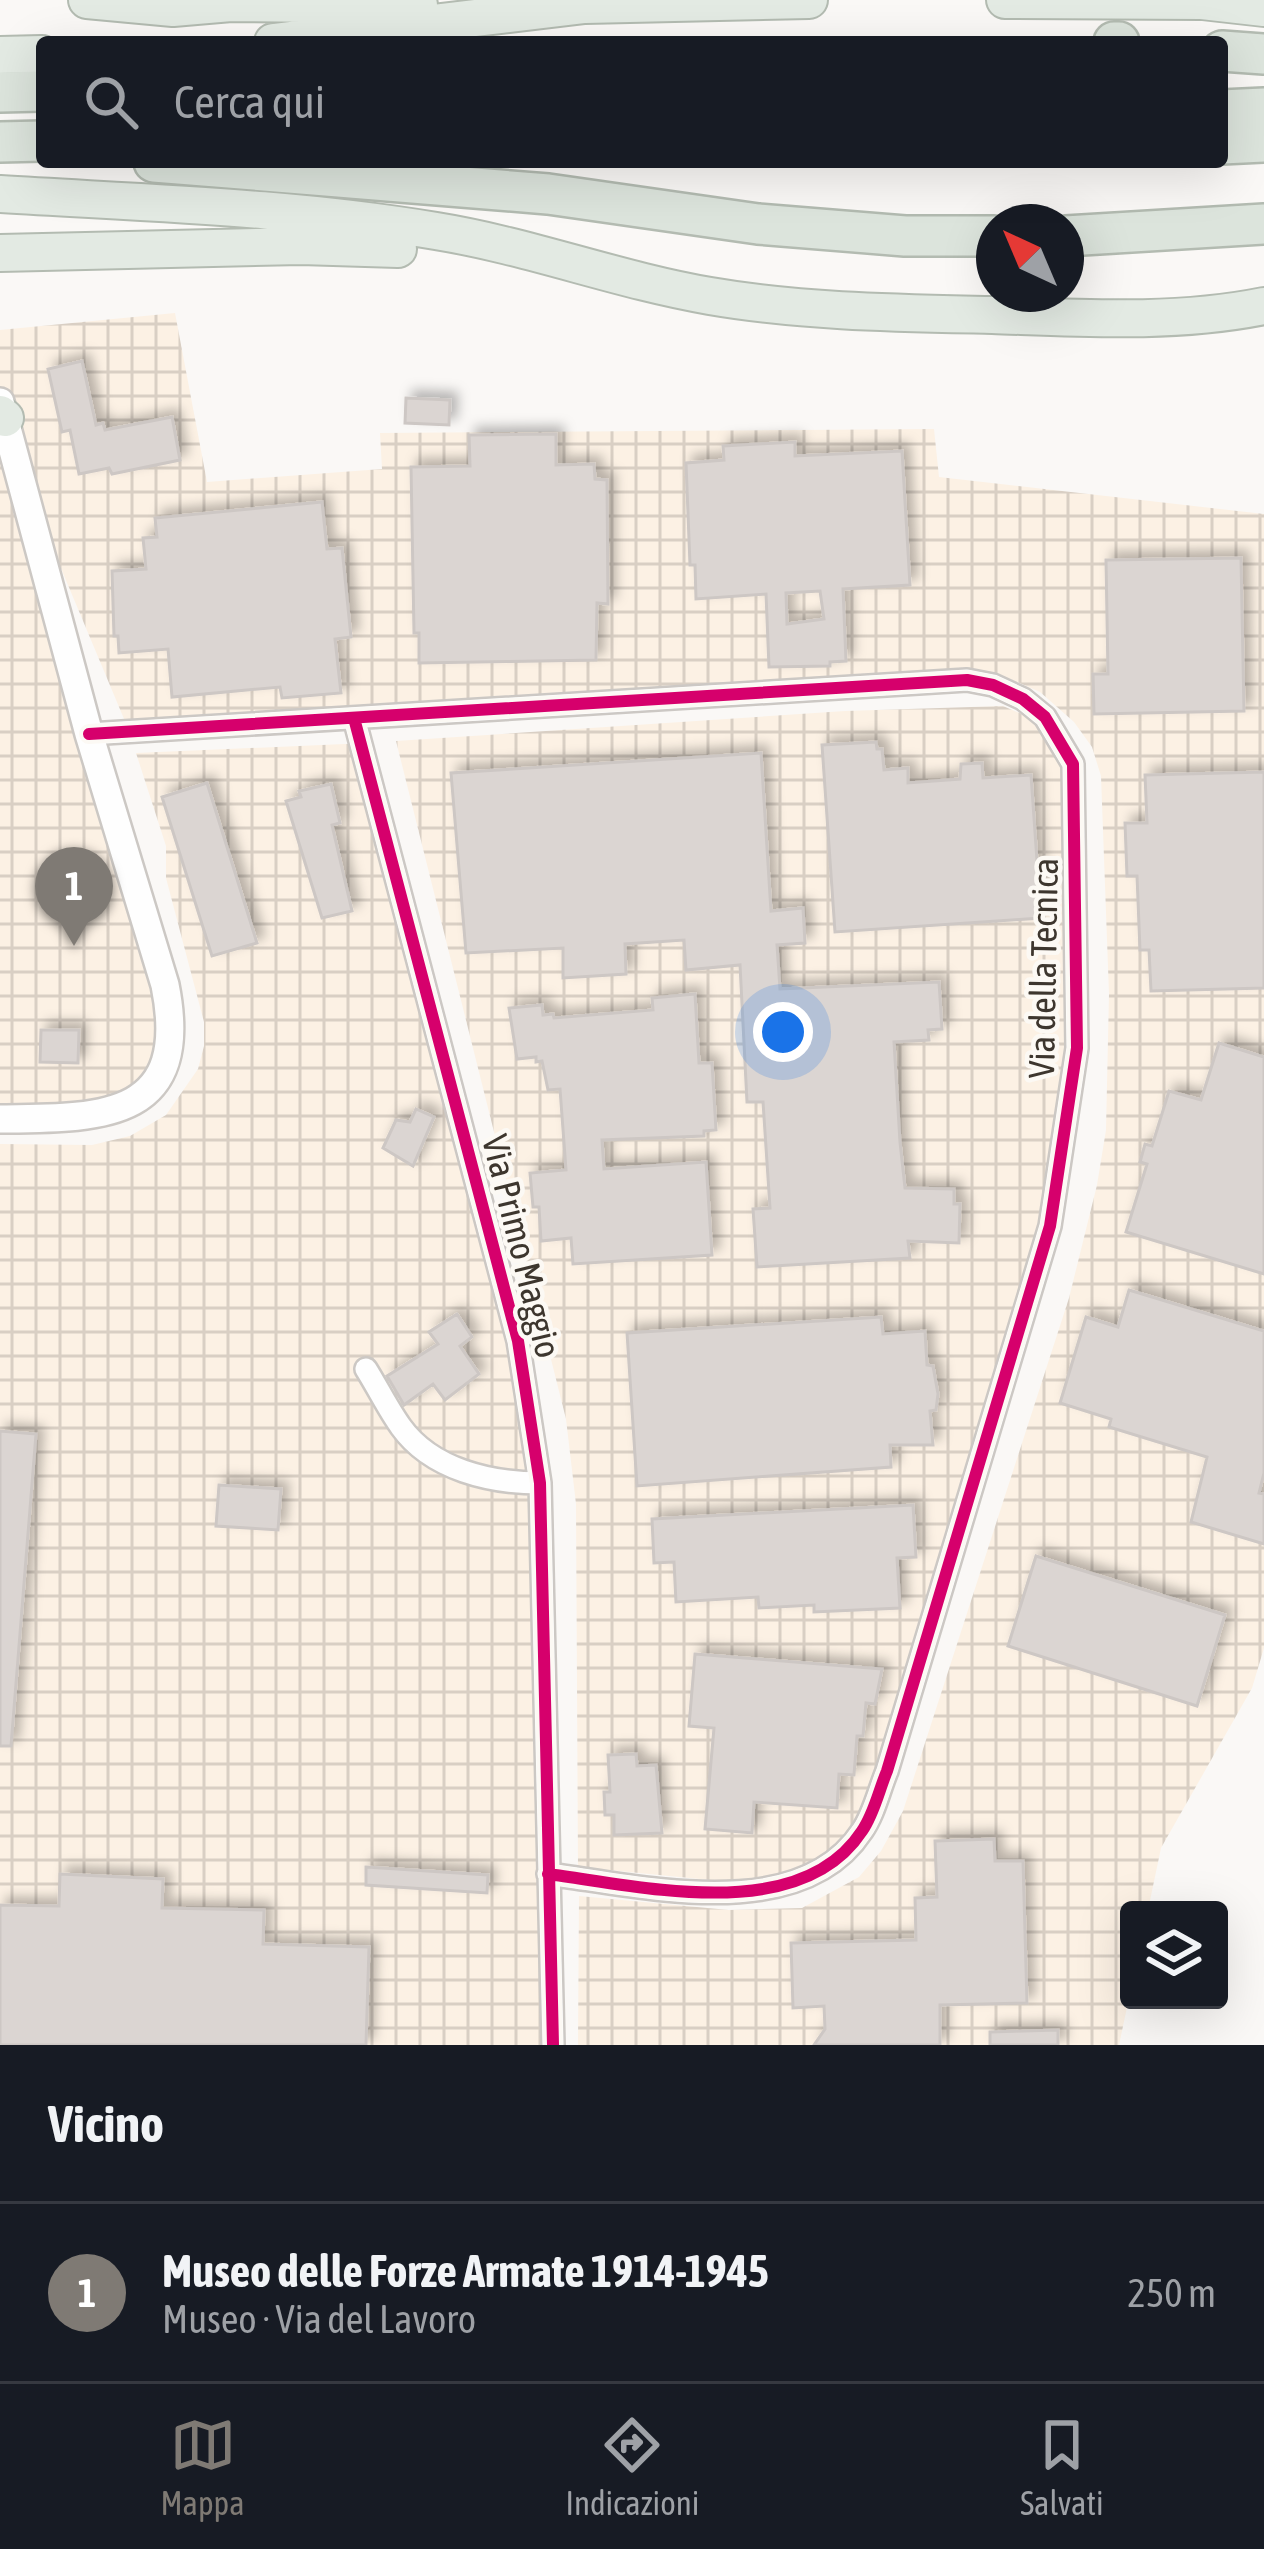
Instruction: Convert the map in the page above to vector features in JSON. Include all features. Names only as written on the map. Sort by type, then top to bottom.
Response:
[{"type":"highway","points":[[87,0],[172,8],[809,0]]},
{"type":"highway","points":[[1005,0],[1202,2],[1264,8]]},
{"type":"highway","points":[[324,36],[585,5]]},
{"type":"highway","points":[[1228,51],[1264,54]]},
{"type":"highway","points":[[0,55],[36,54]]},
{"type":"highway","points":[[0,92],[36,91]]},
{"type":"highway","points":[[0,108],[36,109]]},
{"type":"highway","points":[[1228,110],[1264,108]]},
{"type":"highway","points":[[0,142],[36,141]]},
{"type":"highway","points":[[1228,144],[1264,142]]},
{"type":"highway","points":[[0,158],[36,158]]},
{"type":"highway","points":[[228,168],[548,194],[758,224],[904,236],[976,236]]},
{"type":"highway","points":[[0,194],[165,204],[432,230],[519,246],[707,296],[848,311],[1112,318],[1226,314],[1264,305]]},
{"type":"highway","points":[[1084,235],[1264,224]]},
{"type":"highway","points":[[3,256],[92,249],[376,247],[586,266]]},
{"type":"street","points":[[0,1119],[115,1112],[142,1097],[160,1074],[173,1026],[2,411]]},
{"type":"street","name":"Via della Tecnica","points":[[89,734],[967,680],[993,685],[1034,708],[1064,743],[1073,764],[1077,1048],[1050,1226],[901,1726],[863,1830],[812,1875],[778,1887],[686,1892],[548,1874]]},
{"type":"street","name":"Via Primo Maggio","points":[[354,718],[518,1342],[540,1483],[554,2045]]},
{"type":"street","points":[[366,1369],[403,1431],[425,1450],[466,1472],[500,1483],[540,1483]]},
{"type":"shaded area","points":[[175,313],[207,482],[382,469],[380,433],[934,429],[939,477],[1264,514],[1264,1648],[1252,1688],[1161,1848],[1150,1901],[1120,1901],[1120,2009],[1127,2009],[1119,2045],[578,2045],[579,1896],[729,1910],[802,1908],[859,1877],[881,1851],[903,1811],[1069,1298],[1097,1185],[1106,1130],[1109,994],[1101,776],[1092,747],[1074,722],[1040,692],[1008,678],[127,726],[6,437],[21,539],[176,1025],[146,1094],[0,1116],[0,330]]},
{"type":"shaded area","points":[[1003,706],[1024,715],[1067,761],[1081,994],[1078,1127],[1042,1291],[858,1835],[796,1880],[730,1882],[578,1867],[576,1504],[566,1419],[396,741],[845,711]]},
{"type":"shaded area","points":[[367,743],[539,1423],[550,2045],[0,2045],[0,1144],[92,1145],[130,1136],[166,1115],[198,1069],[204,1022],[166,878],[166,846],[136,753]]},
{"type":"building","points":[[82,361],[96,425],[103,423],[105,430],[172,417],[180,460],[112,474],[109,468],[79,474],[70,430],[62,432],[48,369]]},
{"type":"building","points":[[406,398],[450,400],[449,425],[405,423]]},
{"type":"building","points":[[556,434],[556,465],[594,464],[595,479],[607,480],[608,604],[597,603],[596,660],[419,663],[419,633],[414,633],[411,467],[470,466],[469,435]]},
{"type":"building","points":[[795,442],[795,456],[902,451],[910,585],[843,589],[846,661],[830,662],[830,666],[769,667],[766,594],[696,599],[686,463],[724,460],[723,446]],"holes":[[[820,591],[824,619],[787,624],[786,593]]]},
{"type":"building","points":[[322,502],[327,549],[342,548],[351,637],[335,639],[341,693],[282,698],[280,687],[172,697],[168,649],[119,653],[112,571],[146,569],[143,538],[157,537],[155,518]]},
{"type":"building","points":[[1241,558],[1244,711],[1094,714],[1093,674],[1108,674],[1106,560]]},
{"type":"building","points":[[876,742],[877,749],[882,749],[884,770],[908,768],[908,783],[960,779],[961,764],[982,763],[983,778],[1031,775],[1041,918],[835,932],[822,745]]},
{"type":"building","points":[[761,753],[771,911],[803,908],[805,943],[777,945],[780,989],[939,982],[942,1029],[928,1030],[929,1040],[894,1042],[900,1142],[905,1188],[954,1189],[954,1204],[960,1204],[959,1243],[908,1241],[910,1258],[757,1267],[753,1209],[770,1208],[763,1102],[747,1102],[740,965],[686,970],[684,940],[625,944],[626,974],[563,978],[563,948],[466,953],[451,773]]},
{"type":"building","points":[[1264,772],[1264,988],[1151,991],[1149,950],[1140,950],[1137,876],[1127,876],[1125,823],[1147,823],[1145,775]]},
{"type":"building","points":[[207,783],[257,943],[212,956],[162,797]]},
{"type":"building","points":[[331,784],[340,823],[332,825],[352,911],[322,918],[286,801],[301,797],[299,791]]},
{"type":"building","points":[[695,994],[699,1063],[712,1063],[716,1130],[704,1131],[704,1136],[602,1140],[604,1169],[706,1162],[712,1255],[573,1264],[571,1238],[541,1241],[530,1173],[566,1170],[560,1089],[548,1090],[542,1061],[517,1059],[509,1008],[542,1005],[543,1015],[554,1018],[653,1010],[652,998]]},
{"type":"building","points":[[41,1030],[79,1030],[78,1063],[40,1062]]},
{"type":"building","points":[[1219,1043],[1264,1057],[1264,1274],[1126,1232],[1147,1164],[1140,1162],[1145,1144],[1152,1146],[1169,1091],[1201,1100]]},
{"type":"building","points":[[416,1109],[434,1117],[413,1166],[383,1148],[396,1120],[410,1122]]},
{"type":"building","points":[[1129,1290],[1264,1331],[1264,1473],[1259,1493],[1264,1494],[1264,1544],[1191,1522],[1207,1457],[1109,1427],[1111,1419],[1060,1403],[1086,1317],[1118,1327]]},
{"type":"building","points":[[457,1314],[472,1337],[460,1346],[479,1374],[445,1400],[433,1384],[404,1405],[387,1376],[438,1344],[429,1332]]},
{"type":"building","points":[[881,1317],[883,1334],[925,1331],[927,1365],[933,1366],[938,1394],[936,1410],[930,1411],[933,1445],[890,1445],[891,1467],[637,1486],[627,1333]]},
{"type":"building","points":[[0,1431],[36,1434],[11,1746],[0,1746]]},
{"type":"building","points":[[219,1485],[281,1489],[278,1530],[216,1526]]},
{"type":"building","points":[[913,1505],[916,1557],[897,1558],[900,1608],[814,1612],[814,1605],[759,1608],[758,1597],[676,1602],[674,1562],[654,1563],[652,1519]]},
{"type":"building","points":[[1036,1556],[1225,1615],[1197,1706],[1008,1646]]},
{"type":"building","points":[[695,1654],[882,1669],[875,1704],[866,1703],[863,1736],[857,1736],[854,1775],[839,1774],[837,1808],[754,1802],[752,1833],[705,1829],[714,1728],[689,1726]]},
{"type":"building","points":[[636,1754],[637,1766],[656,1765],[662,1833],[614,1835],[614,1815],[605,1815],[604,1792],[610,1792],[608,1755]]},
{"type":"building","points":[[994,1839],[995,1861],[1023,1861],[1027,2003],[940,2005],[940,2045],[814,2045],[825,2029],[824,2006],[793,2008],[791,1943],[916,1940],[915,1898],[937,1897],[935,1841]]},
{"type":"building","points":[[366,1867],[488,1875],[487,1893],[366,1885]]},
{"type":"building","points":[[60,1874],[163,1879],[162,1908],[264,1910],[263,1944],[369,1947],[366,2045],[0,2045],[0,1905],[59,1906]]},
{"type":"building","points":[[1058,2030],[1058,2045],[990,2045],[990,2032]]},
{"type":"cycle path","points":[[89,734],[967,680],[993,685],[1023,699],[1045,717],[1073,764],[1077,1048],[1050,1226],[870,1817],[835,1861],[800,1879],[760,1890],[672,1891],[548,1874]]},
{"type":"cycle path","points":[[354,718],[518,1341],[540,1483],[553,2045]]},
{"type":"place","name":"Museo delle Forze Armate 1914-1945","points":[[74,946]]}]
